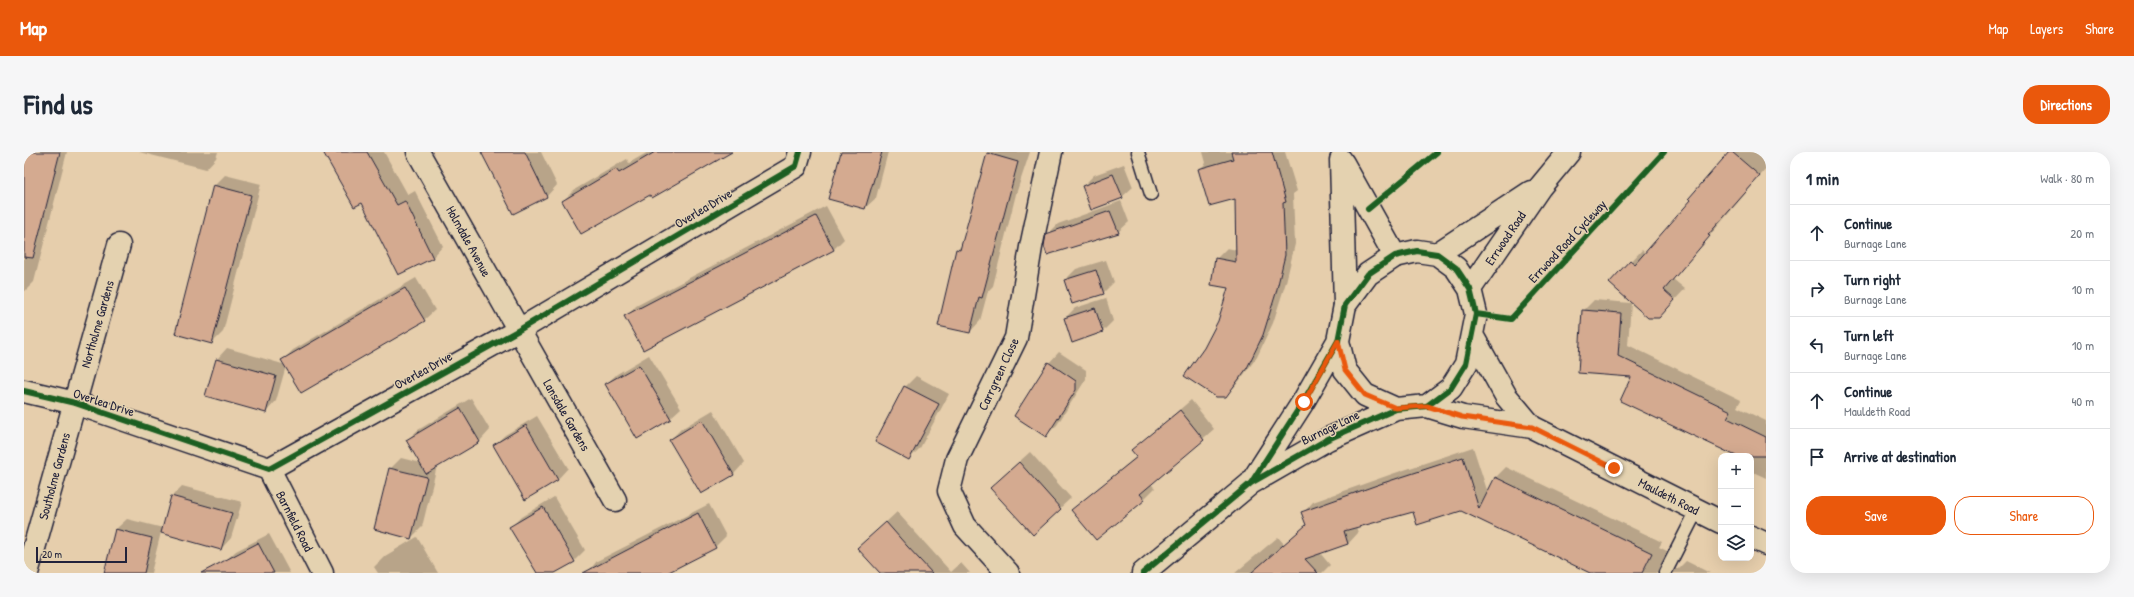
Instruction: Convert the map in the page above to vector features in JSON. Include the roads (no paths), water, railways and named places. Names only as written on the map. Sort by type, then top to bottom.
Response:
[{"type":"street","name":"Holmdale Avenue","points":[[418,152],[519,330]]},
{"type":"street","name":"Overlea Drive","points":[[24,391],[75,403],[269,469],[519,330],[796,166],[800,152]]},
{"type":"street","name":"Carrgreen Close","points":[[1008,573],[965,526],[949,490],[957,459],[1016,338],[1031,247],[1051,152]]},
{"type":"street","name":"Errwood Road","points":[[1470,289],[1540,186],[1569,152]]},
{"type":"street","points":[[1339,156],[1395,256]]},
{"type":"street","points":[[1339,156],[1345,305]]},
{"type":"street","name":"Errwood Road","points":[[1437,254],[1540,186]]},
{"type":"street","name":"Northolme Gardens","points":[[75,403],[119,245]]},
{"type":"street","name":"Burnage Lane","points":[[1143,573],[1251,483],[1328,439],[1396,408],[1427,406],[1451,388],[1466,364],[1476,314],[1470,289],[1456,268],[1437,254],[1417,251],[1395,256],[1368,274],[1345,305],[1338,341],[1304,402],[1251,483]]},
{"type":"street","name":"Lansdale Gardens","points":[[519,330],[615,500]]},
{"type":"street","name":"Mauldeth Road","points":[[1472,335],[1506,396],[1532,427]]},
{"type":"street","name":"Burnage Lane","points":[[1338,341],[1345,370],[1365,395],[1396,408]]},
{"type":"street","name":"Southolme Gardens","points":[[28,573],[75,403]]},
{"type":"street","name":"Mauldeth Road","points":[[1427,406],[1462,417],[1532,427],[1718,520]]},
{"type":"street","name":"Barnfield Road","points":[[269,469],[322,573]]},
{"type":"street","points":[[1754,538],[1766,544]]},
{"type":"lane","points":[[1138,152],[1151,194]]},
{"type":"lane","points":[[1665,573],[1697,510]]}]
